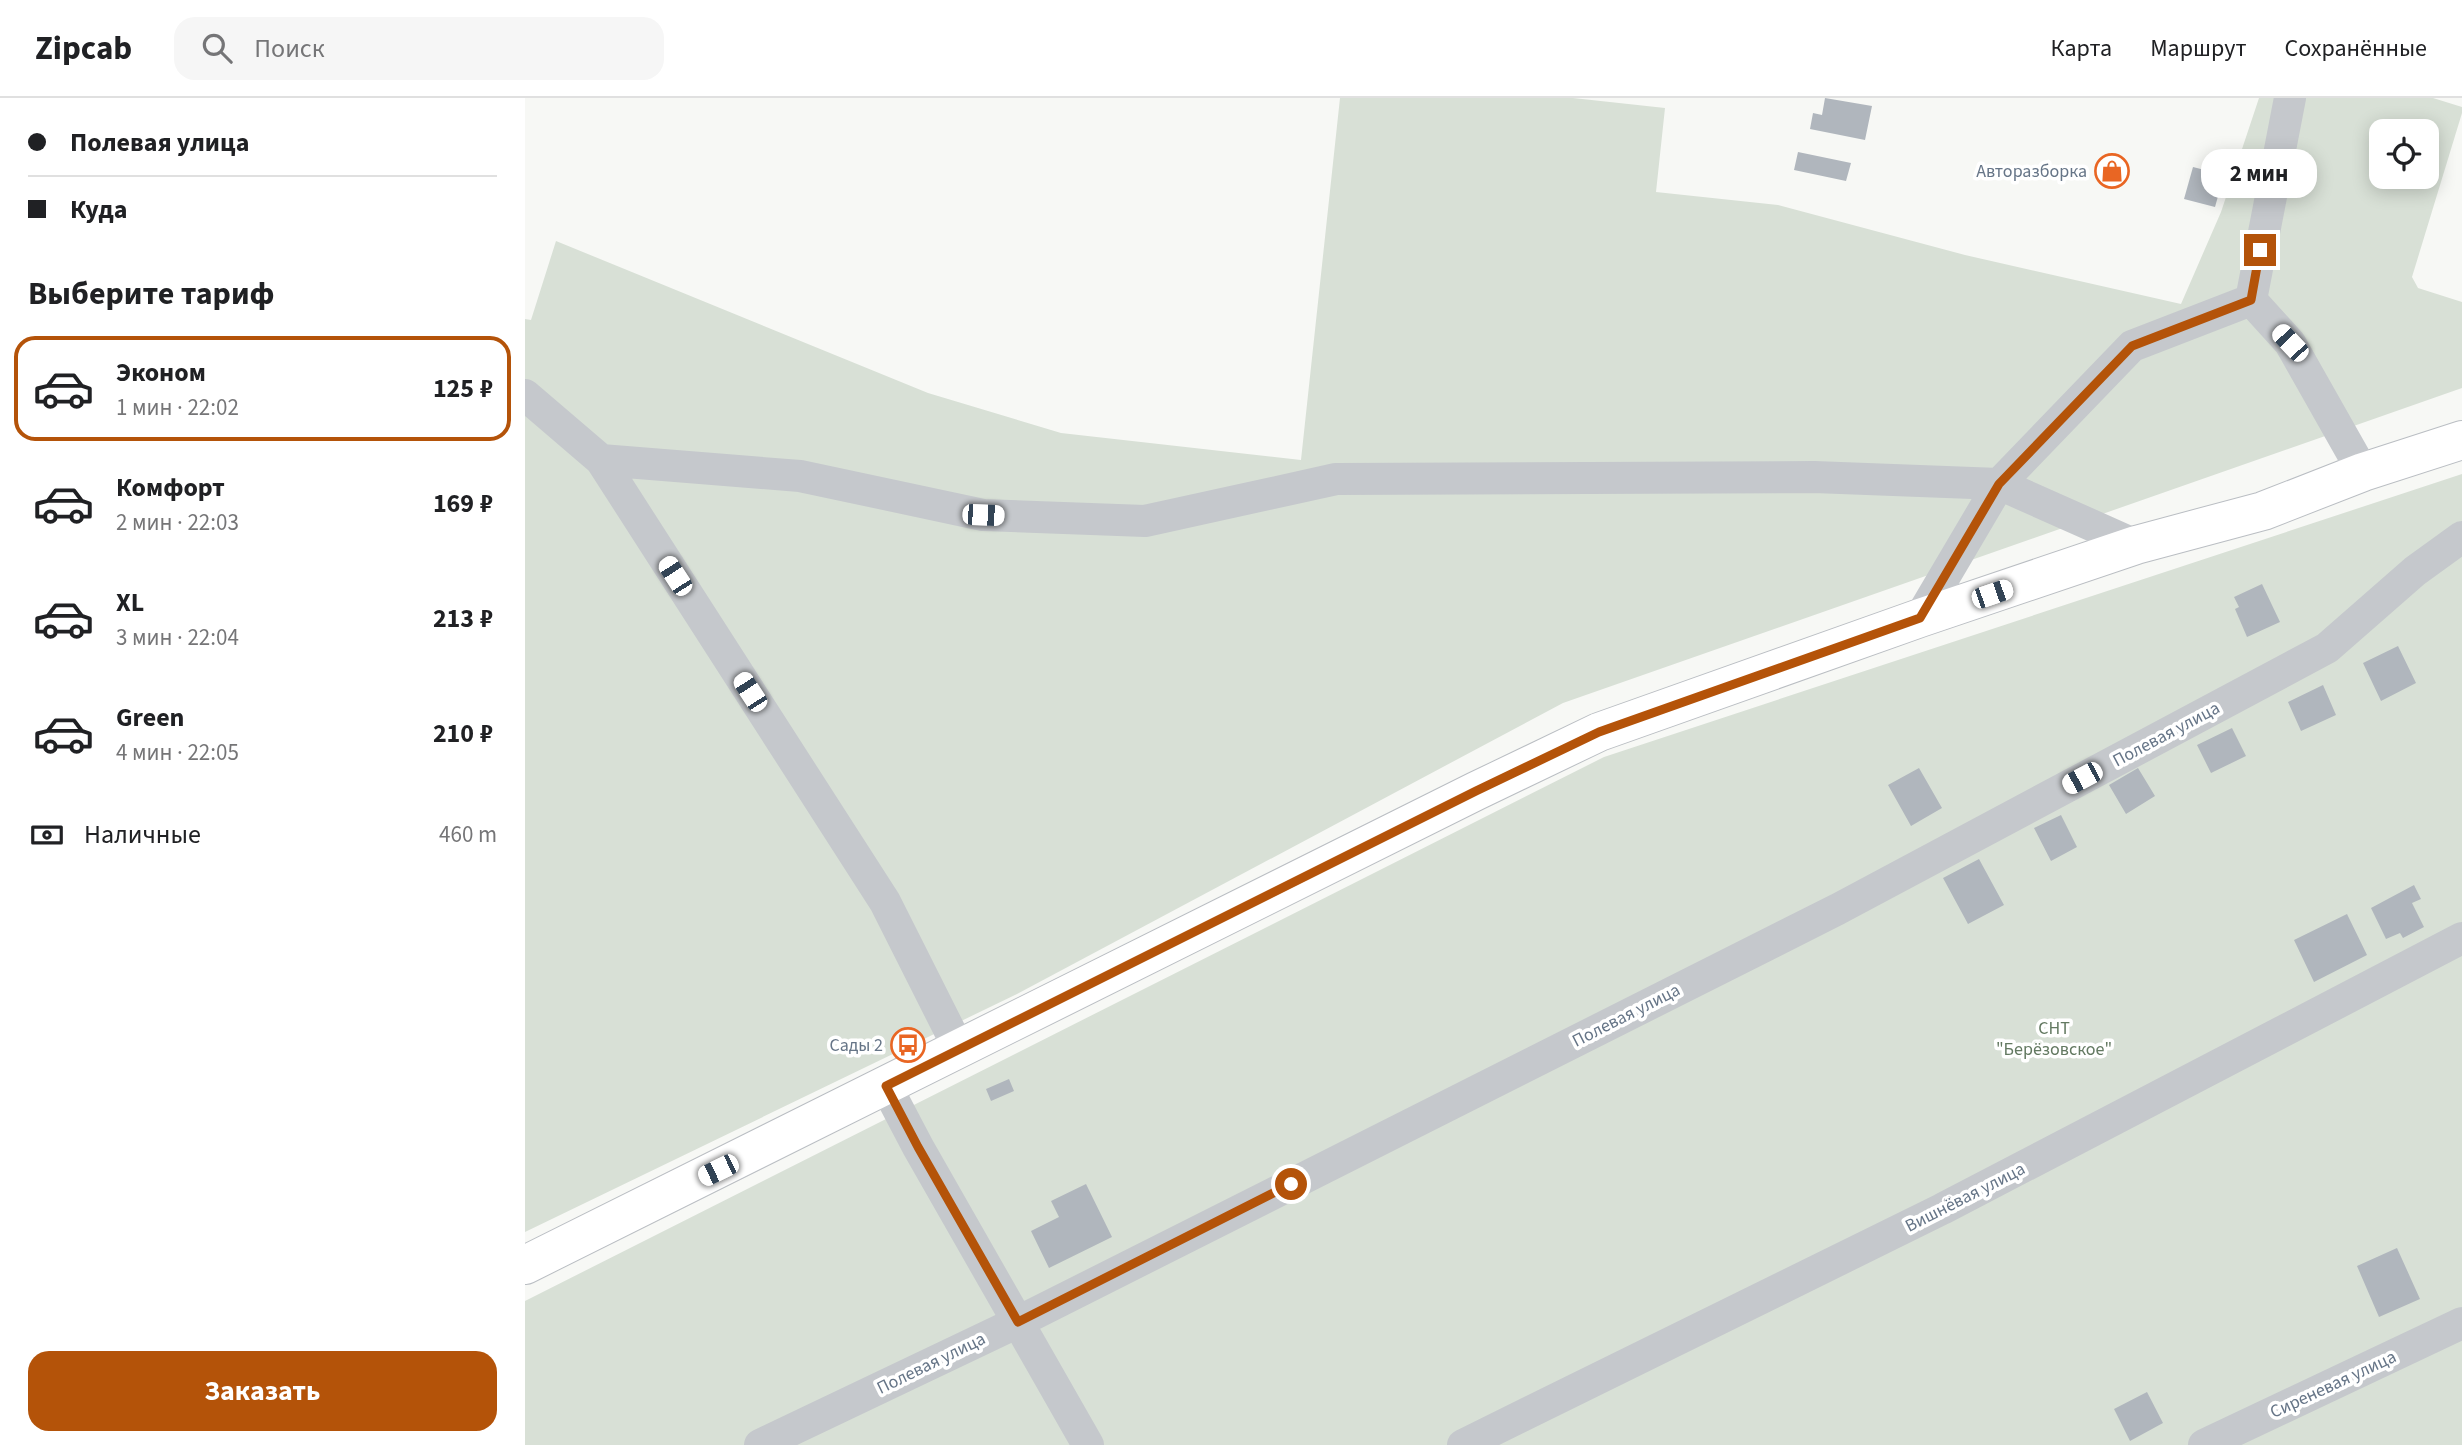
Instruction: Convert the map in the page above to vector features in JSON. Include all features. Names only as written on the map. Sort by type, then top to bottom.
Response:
[{"type":"street","points":[[2251,300],[2290,98]]},
{"type":"street","points":[[2251,300],[2290,343],[2363,472]]},
{"type":"street","points":[[1920,618],[1999,484],[2132,346],[2251,300]]},
{"type":"street","points":[[525,395],[601,460],[885,902],[959,1049]]},
{"type":"street","points":[[525,1265],[1599,732],[1920,618],[2136,545],[2263,511],[2363,472],[2462,440]]},
{"type":"street","points":[[601,460],[800,477],[983,515],[1145,521],[1336,479],[1814,477],[1999,484],[2136,545]]},
{"type":"street","name":"Полевая улица","points":[[760,1445],[1018,1322],[1837,909],[2327,648],[2415,571],[2462,537]]},
{"type":"street","name":"Вишнёвая улица","points":[[1463,1445],[1942,1209],[2462,938]]},
{"type":"street","points":[[886,1086],[1088,1445]]},
{"type":"street","name":"Сиреневая улица","points":[[2204,1445],[2462,1323]]},
{"type":"green space","points":[[1340,98],[1573,98],[1665,108],[1656,192],[1778,205],[1965,255],[2181,304],[2221,212],[2259,98],[2433,98],[2462,107],[2439,188],[2439,119],[2369,119],[2369,189],[2439,189],[2412,277],[2418,288],[2462,302],[2462,388],[1563,703],[1017,994],[525,1232],[525,319],[531,320],[556,241],[928,393],[1061,433],[1301,460]]},
{"type":"green space","name":"СНТ \"Берёзовское\"","points":[[2462,474],[2462,1445],[525,1445],[525,1301],[1604,757]]},
{"type":"building","points":[[1825,98],[1872,106],[1865,140],[1810,129],[1813,113],[1822,115]]},
{"type":"building","points":[[1798,152],[1851,163],[1846,181],[1794,170]]},
{"type":"building","points":[[2193,167],[2224,175],[2215,207],[2184,199]]},
{"type":"building","points":[[2262,584],[2280,622],[2247,637],[2235,609],[2239,607],[2234,597]]},
{"type":"building","points":[[2398,646],[2416,683],[2381,701],[2363,663]]},
{"type":"building","points":[[2323,685],[2336,715],[2301,731],[2288,702]]},
{"type":"building","points":[[2232,728],[2246,756],[2211,773],[2197,745]]},
{"type":"building","points":[[1919,768],[1942,808],[1911,826],[1888,785]]},
{"type":"building","points":[[2138,768],[2155,796],[2126,814],[2109,785]]},
{"type":"building","points":[[2061,815],[2077,847],[2051,861],[2034,828]]},
{"type":"building","points":[[1979,859],[2004,905],[1968,924],[1943,878]]},
{"type":"building","points":[[2414,885],[2421,899],[2412,903],[2424,927],[2403,938],[2400,933],[2386,939],[2371,908]]},
{"type":"building","points":[[2347,914],[2367,955],[2314,982],[2294,940]]},
{"type":"building","points":[[1009,1079],[1014,1091],[991,1101],[986,1089]]},
{"type":"building","points":[[1086,1184],[1112,1237],[1049,1268],[1031,1231],[1059,1217],[1051,1201]]},
{"type":"building","points":[[2397,1248],[2420,1299],[2379,1317],[2357,1266]]},
{"type":"building","points":[[2147,1392],[2163,1423],[2130,1441],[2114,1409]]},
{"type":"place","name":"Авторазборка","points":[[2112,171]]},
{"type":"place","name":"Сады 2","points":[[908,1045]]},
{"type":"route","points":[[1291,1184],[1018,1322],[886,1086],[1599,732],[1920,618],[1999,484],[2132,346],[2251,300],[2260,250]]}]
